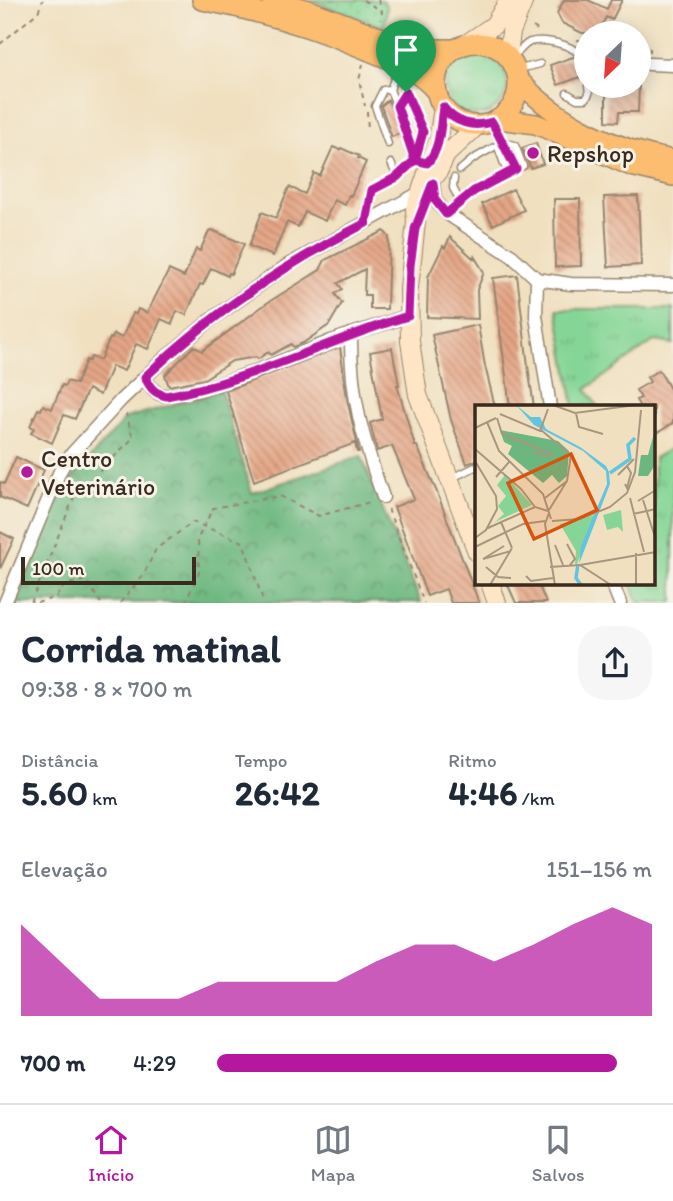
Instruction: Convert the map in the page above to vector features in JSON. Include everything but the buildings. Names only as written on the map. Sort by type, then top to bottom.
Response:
[{"type":"main road","points":[[202,0],[265,14],[325,33],[389,59],[426,88],[458,121],[536,124],[621,162],[673,176]]},
{"type":"main road","points":[[272,0],[418,49],[489,44],[514,66],[545,106],[572,123],[618,144],[673,160]]},
{"type":"main road","points":[[427,188],[424,158],[440,133],[426,88],[439,67],[460,46],[494,25],[509,0]]},
{"type":"main road","points":[[475,547],[418,395],[412,363],[408,316],[415,209],[446,155],[513,104],[518,92],[511,32],[524,0]]},
{"type":"main road","points":[[491,585],[497,603]]},
{"type":"street","points":[[651,64],[673,65]]},
{"type":"street","points":[[5,603],[60,471],[67,459],[121,400],[185,340],[273,275],[427,188],[446,214],[512,256],[537,279],[571,284],[673,285]]},
{"type":"street","points":[[537,279],[536,316],[550,405]]},
{"type":"street","points":[[145,377],[150,388],[157,393],[166,396],[185,393],[408,316]]},
{"type":"street","points":[[351,334],[351,371],[357,415],[383,497]]},
{"type":"street","points":[[613,585],[620,603]]},
{"type":"lane","points":[[540,64],[514,66],[524,45],[534,41],[574,50]]},
{"type":"lane","points":[[424,158],[405,126],[391,92],[392,81],[426,88]]},
{"type":"lane","points":[[424,158],[423,132],[401,81],[426,88]]},
{"type":"lane","points":[[388,144],[375,106],[383,90],[389,89],[391,92]]},
{"type":"lane","points":[[397,106],[406,92]]},
{"type":"lane","points":[[568,93],[574,96]]},
{"type":"lane","points":[[401,116],[410,102]]},
{"type":"lane","points":[[405,126],[415,112]]},
{"type":"lane","points":[[446,214],[460,201],[516,169],[490,122]]},
{"type":"lane","points":[[460,170],[473,159],[503,142]]},
{"type":"lane","points":[[503,142],[499,150],[508,172]]},
{"type":"lane","points":[[366,223],[372,190],[424,158]]},
{"type":"lane","points":[[391,163],[397,177]]},
{"type":"lane","points":[[454,178],[453,188],[460,201]]},
{"type":"lane","points":[[448,480],[475,467]]},
{"type":"path","points":[[0,44],[38,12],[43,0]]},
{"type":"path","points":[[363,0],[382,11]]},
{"type":"path","points":[[378,0],[382,11],[381,20]]},
{"type":"path","points":[[363,62],[359,80],[367,113],[368,131]]},
{"type":"path","points":[[31,603],[74,496],[133,438],[121,400]]},
{"type":"path","points":[[185,603],[200,573],[198,538],[212,508],[280,496],[319,516],[383,497],[424,603]]},
{"type":"path","points":[[120,603],[142,576],[156,549],[193,522],[243,542],[264,603]]},
{"type":"path","points":[[37,603],[56,597],[65,585],[86,580],[101,603]]},
{"type":"green space","points":[[310,0],[383,0],[387,8],[384,27]]},
{"type":"green space","points":[[476,53],[488,55],[498,62],[505,72],[505,96],[498,106],[488,113],[476,115],[464,113],[454,106],[447,96],[445,84],[447,72],[454,62],[464,55]]},
{"type":"green space","points":[[557,309],[673,309],[673,344],[654,341],[586,389],[596,405],[574,405]]},
{"type":"green space","points":[[221,391],[252,493],[361,456],[421,602],[15,603],[64,487],[126,418]]},
{"type":"green space","points":[[673,447],[673,602],[638,602],[632,585],[656,585],[656,457]]},
{"type":"place","name":"Repshop","points":[[533,153]]},
{"type":"place","name":"Centro Veterinário","points":[[27,472]]},
{"type":"route","points":[[406,92],[397,106],[415,160],[427,163],[433,157],[440,133],[443,107],[458,121],[469,125],[492,122],[516,169],[474,191],[446,214],[435,200],[433,183],[424,209],[416,222],[410,266],[408,316],[185,393],[166,396],[150,388],[145,377],[213,318],[273,275],[366,223],[372,190],[397,177],[415,160],[423,132],[406,92]]}]
